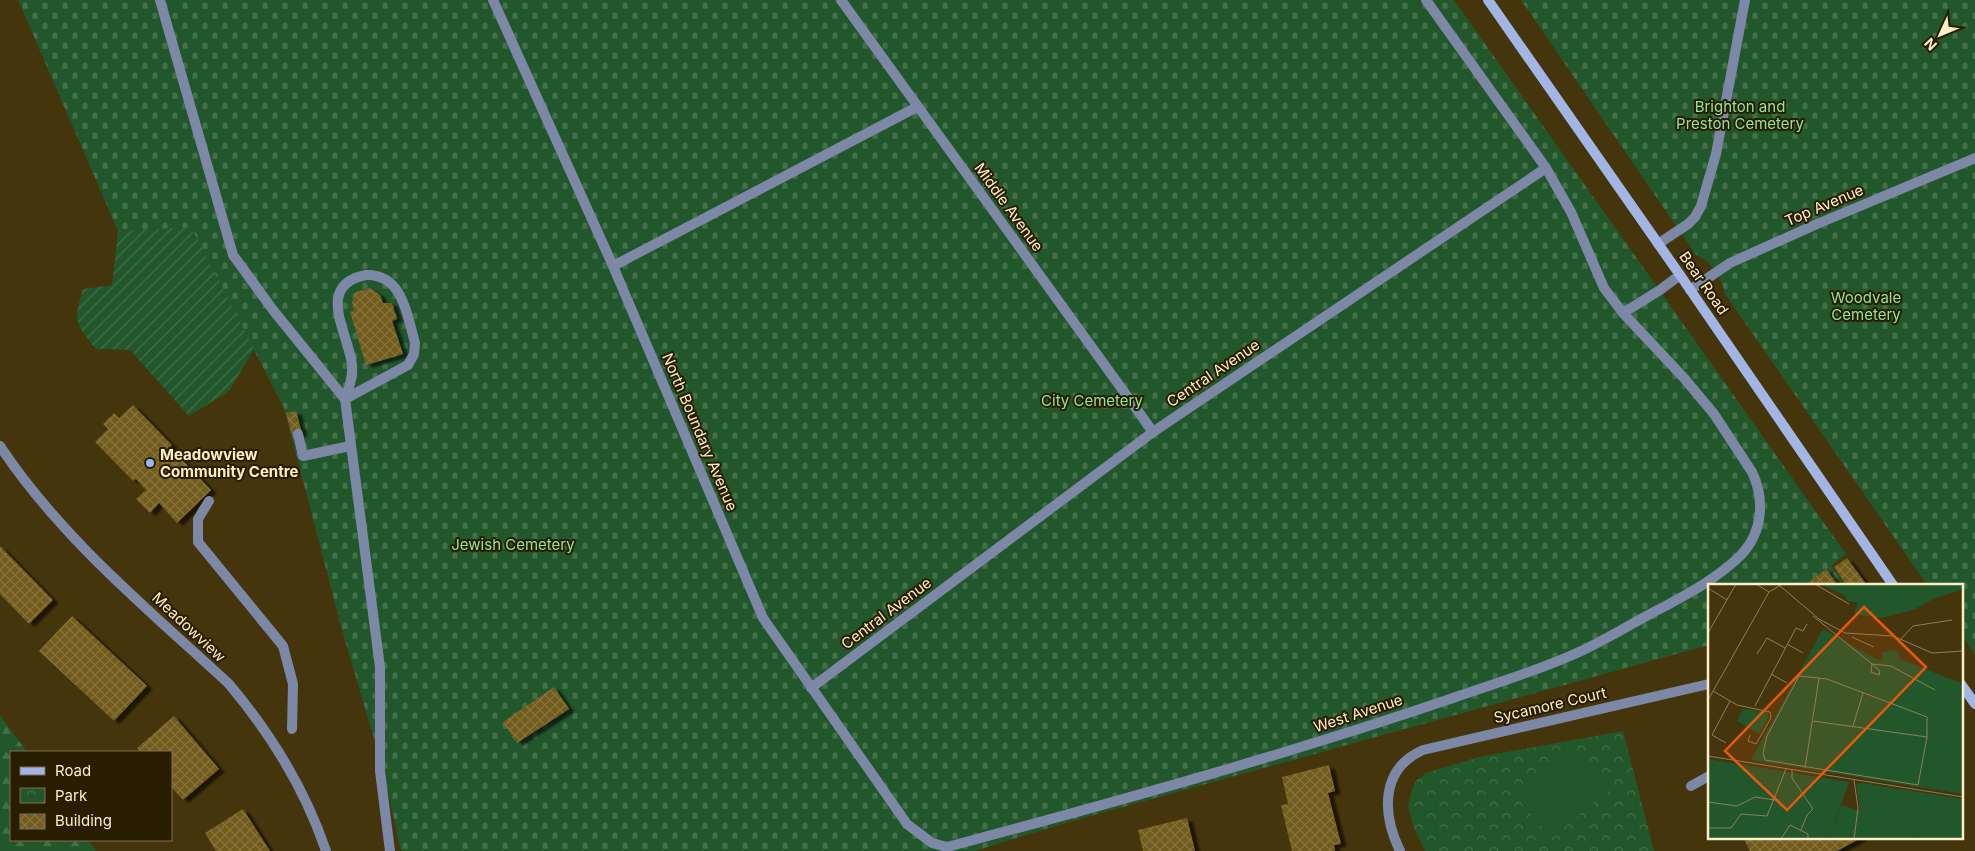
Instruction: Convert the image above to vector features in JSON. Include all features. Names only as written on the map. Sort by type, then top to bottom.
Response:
[{"type":"street","points":[[160,0],[233,255],[273,310],[345,399]]},
{"type":"street","name":"North Boundary Avenue","points":[[493,0],[614,266],[764,618],[907,824],[932,843]]},
{"type":"street","name":"Middle Avenue","points":[[841,0],[1153,432]]},
{"type":"street","points":[[1426,0],[1546,168],[1570,212],[1604,288],[1623,313],[1680,275]]},
{"type":"street","name":"Bear Road","points":[[1488,0],[1892,584]]},
{"type":"street","points":[[1658,244],[1688,224],[1695,217],[1701,206],[1716,154],[1745,0]]},
{"type":"street","points":[[614,266],[917,107]]},
{"type":"street","name":"Top Avenue","points":[[1690,290],[1730,263],[1817,224],[1975,158]]},
{"type":"street","name":"Central Avenue","points":[[811,688],[1153,432],[1546,168]]},
{"type":"street","points":[[345,399],[399,371],[408,365],[414,354],[415,343],[399,292],[390,282],[378,276],[366,274],[356,277],[347,283],[339,294],[337,309],[352,364],[352,378],[345,399],[380,667],[380,771],[390,851]]},
{"type":"street","name":"West Avenue","points":[[932,843],[947,847],[1058,818],[1354,732],[1579,652],[1685,595],[1720,572],[1742,554],[1756,531],[1760,516],[1760,494],[1757,482],[1714,414],[1684,378],[1623,313]]},
{"type":"street","points":[[298,434],[304,456],[350,446]]},
{"type":"street","name":"Meadowview","points":[[0,446],[54,518],[109,573],[229,684],[276,747],[290,770],[312,815],[326,851]]},
{"type":"street","points":[[209,501],[198,519],[198,542],[284,646],[292,684],[292,729]]},
{"type":"street","name":"Sycamore Court","points":[[1400,851],[1392,835],[1387,808],[1391,782],[1402,763],[1411,755],[1423,750],[1708,684]]},
{"type":"street","points":[[1962,685],[1975,704]]},
{"type":"street","points":[[1691,786],[1708,777]]},
{"type":"green space","name":"City Cemetery","points":[[18,0],[1454,0],[1846,554],[1831,566],[1844,584],[1708,584],[1708,645],[1065,823],[975,851],[401,851],[383,769],[342,630],[284,408],[191,228],[118,231]]},
{"type":"green space","points":[[1521,0],[1975,0],[1975,654],[1962,635],[1962,584],[1926,584],[1725,294],[1715,271],[1706,261],[1696,255]]},
{"type":"green space","points":[[191,227],[254,349],[229,391],[189,416],[130,350],[96,349],[80,327],[77,316],[83,289],[112,285],[118,231]]},
{"type":"green space","points":[[0,715],[26,751],[10,751],[10,841],[89,841],[96,851],[0,851]]},
{"type":"green space","points":[[1623,731],[1654,851],[1425,851],[1414,828],[1408,807],[1412,789],[1417,780],[1426,773],[1479,757]]},
{"type":"green space","points":[[1576,750],[1609,790],[1552,838],[1518,799]]},
{"type":"building","points":[[370,288],[380,295],[383,303],[392,303],[397,319],[392,321],[403,354],[366,365],[350,312],[354,311],[352,302],[356,292]]},
{"type":"building","name":"Meadowview Community Centre","points":[[133,405],[172,445],[170,447],[211,490],[177,523],[159,503],[150,513],[136,499],[146,490],[136,479],[133,481],[95,442],[108,429],[103,424],[114,413],[119,418]]},
{"type":"building","points":[[296,411],[302,433],[292,436],[286,413]]},
{"type":"building","points":[[0,546],[53,600],[29,624],[0,594]]},
{"type":"building","points":[[1847,558],[1866,584],[1845,584],[1834,567]]},
{"type":"building","points":[[1826,569],[1837,584],[1808,584]]},
{"type":"building","points":[[72,616],[147,686],[114,721],[39,651]]},
{"type":"building","points":[[554,687],[569,709],[517,743],[503,722]]},
{"type":"building","points":[[174,716],[219,769],[183,800],[172,788],[172,751],[140,751],[137,748]]},
{"type":"building","points":[[1329,765],[1335,791],[1328,793],[1341,844],[1334,845],[1335,851],[1292,851],[1281,805],[1288,804],[1282,777]]},
{"type":"building","points":[[243,809],[270,851],[216,851],[205,833]]},
{"type":"building","points":[[1187,818],[1195,851],[1143,851],[1138,830]]},
{"type":"building","points":[[1744,838],[1861,838],[1837,851],[1750,851]]},
{"type":"place","name":"Meadowview Community Centre","points":[[150,463]]},
{"type":"park label","name":"Brighton and Preston Cemetery","points":[[1740,114]]},
{"type":"park label","name":"Woodvale Cemetery","points":[[1866,306]]},
{"type":"park label","name":"Jewish Cemetery","points":[[513,544]]}]
